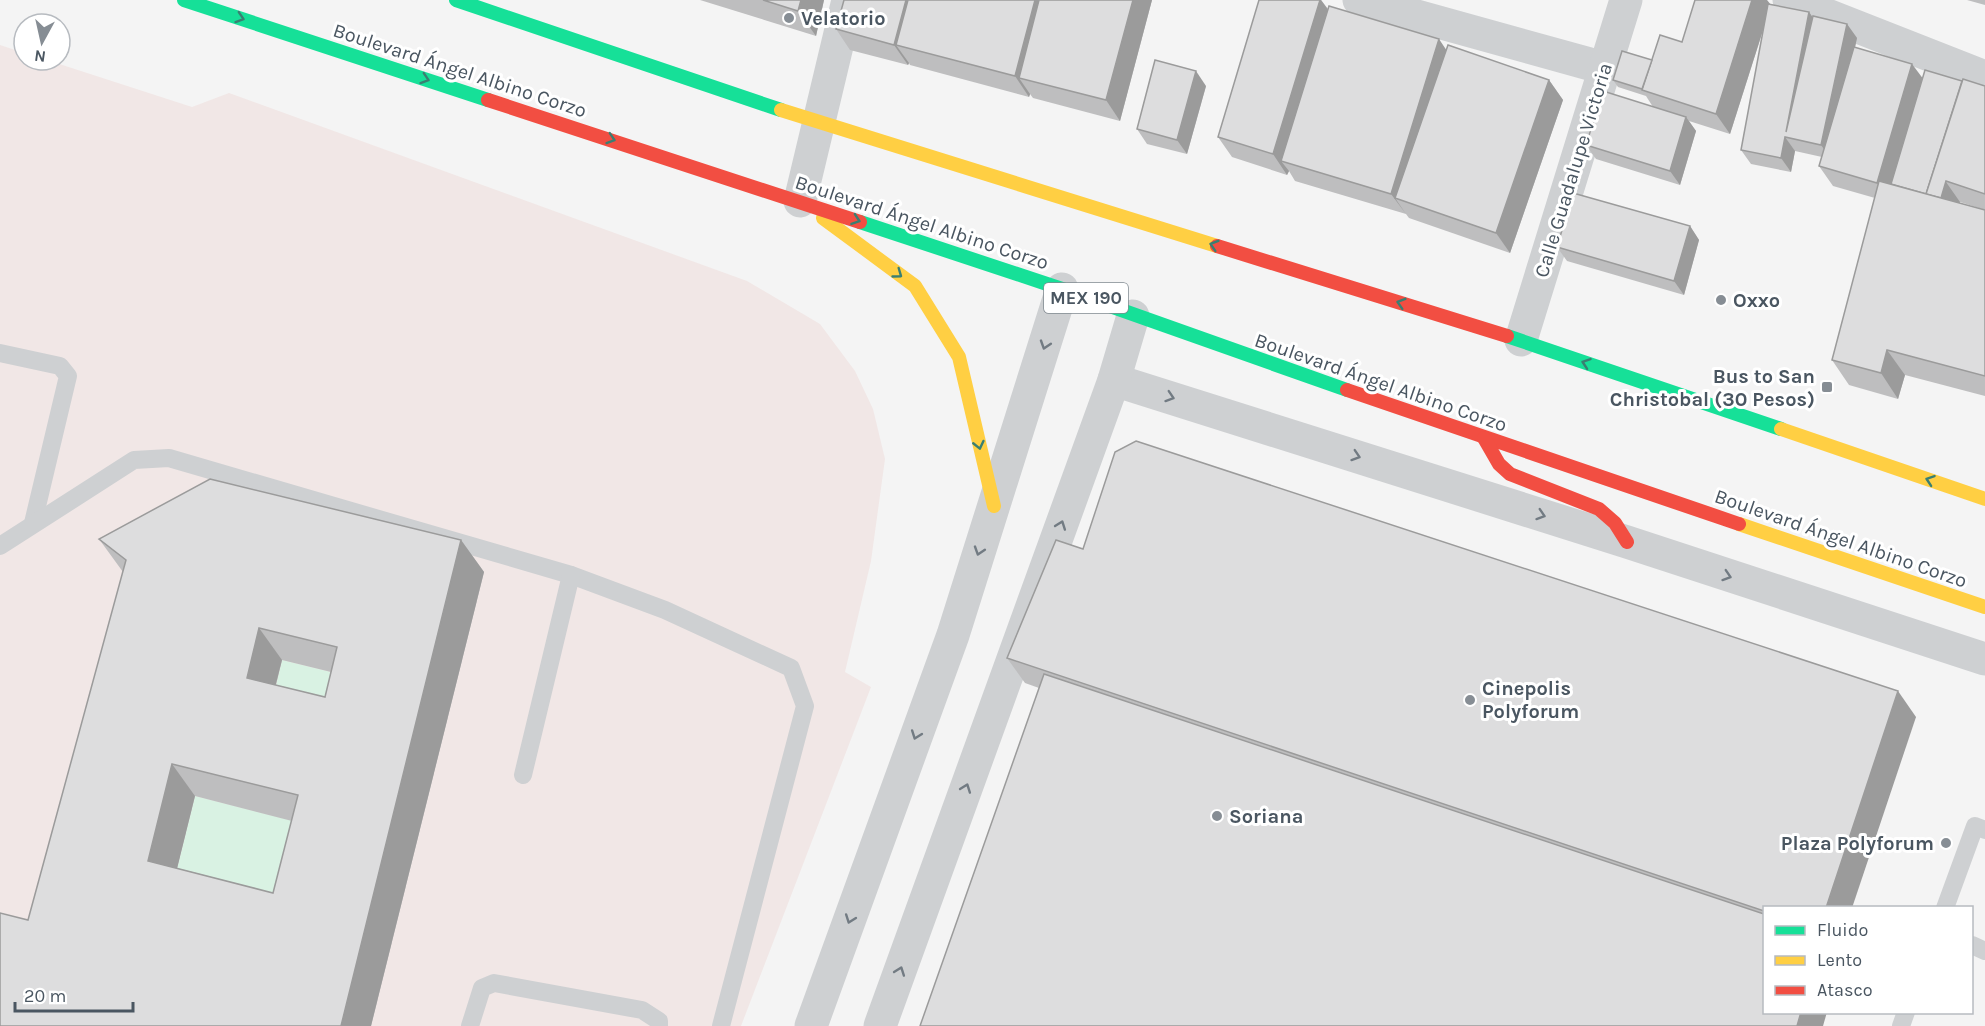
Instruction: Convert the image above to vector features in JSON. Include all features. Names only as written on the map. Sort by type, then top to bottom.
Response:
[{"type":"main road","name":"Boulevard Ángel Albino Corzo","points":[[184,0],[1062,289],[1133,316],[1484,438],[1985,607]]},
{"type":"main road","points":[[456,0],[819,123],[1521,340],[1985,499]]},
{"type":"main road","points":[[800,201],[915,286],[959,357],[994,506]]},
{"type":"main road","points":[[1484,438],[1498,464],[1510,474],[1599,509],[1615,523],[1627,542]]},
{"type":"street","points":[[800,201],[848,0]]},
{"type":"street","points":[[1359,0],[1605,68]]},
{"type":"street","name":"Calle Guadalupe Victoria","points":[[1521,340],[1626,0]]},
{"type":"street","points":[[1789,0],[1985,77]]},
{"type":"street","points":[[811,1026],[952,635],[1062,289]]},
{"type":"street","points":[[880,1026],[1114,380],[1133,316]]},
{"type":"street","points":[[1114,380],[1627,542],[1985,659]]},
{"type":"lane","points":[[0,353],[60,366],[68,376],[33,524]]},
{"type":"lane","points":[[0,546],[134,460],[169,458],[571,575],[665,610],[790,668],[805,706],[721,1026]]},
{"type":"lane","points":[[523,775],[571,575]]},
{"type":"lane","points":[[1946,906],[1975,826],[1985,830]]},
{"type":"lane","points":[[470,1026],[482,988],[494,983],[642,1010],[659,1021],[659,1026]]},
{"type":"shaded area","points":[[0,45],[12,49],[12,72],[72,72],[72,68],[192,107],[229,93],[747,281],[820,324],[855,371],[873,409],[885,459],[871,561],[845,672],[871,687],[741,1026],[0,1026]]},
{"type":"green space","points":[[282,660],[359,679],[347,730],[270,711]]},
{"type":"green space","points":[[195,796],[321,828],[296,926],[171,893]]},
{"type":"building","points":[[763,0],[801,0],[798,11]]},
{"type":"building","points":[[844,0],[906,0],[894,45],[836,29]]},
{"type":"building","points":[[908,0],[1035,0],[1015,76],[896,45]]},
{"type":"building","points":[[1039,0],[1133,0],[1106,100],[1019,78]]},
{"type":"building","points":[[1259,0],[1320,0],[1273,154],[1218,137]]},
{"type":"building","points":[[1695,0],[1752,0],[1716,114],[1642,90],[1660,35],[1682,42]]},
{"type":"building","points":[[1768,4],[1809,12],[1786,132],[1813,16],[1847,24],[1821,145],[1785,137],[1781,158],[1741,150]]},
{"type":"building","points":[[1329,6],[1439,39],[1391,194],[1281,161]]},
{"type":"building","points":[[1448,45],[1549,80],[1496,233],[1395,198]]},
{"type":"building","points":[[1854,47],[1912,64],[1877,183],[1819,166]]},
{"type":"building","points":[[1622,51],[1652,60],[1642,89],[1613,80]]},
{"type":"building","points":[[1155,60],[1196,71],[1177,140],[1137,129]]},
{"type":"building","points":[[1925,70],[1962,81],[1926,194],[1891,184]]},
{"type":"building","points":[[1963,79],[1985,86],[1985,194],[1946,181],[1941,198],[1926,194]]},
{"type":"building","points":[[1603,91],[1686,117],[1670,171],[1586,145]]},
{"type":"building","points":[[1879,181],[1985,210],[1985,376],[1887,350],[1881,373],[1832,360]]},
{"type":"building","points":[[1573,193],[1690,226],[1674,281],[1557,247]]},
{"type":"building","name":"Cinepolis Polyforum","points":[[1136,441],[1898,691],[1827,906],[1763,906],[1763,911],[1007,658],[1056,540],[1083,549],[1115,452]]},
{"type":"building","points":[[210,479],[461,540],[341,1026],[0,1026],[0,913],[28,920],[126,560],[99,539]],"holes":[[[259,628],[337,647],[325,697],[247,678]],[[172,764],[298,795],[273,893],[148,861]]]},
{"type":"building","name":"Soriana","points":[[1044,674],[1763,914],[1763,1014],[1800,1014],[1797,1026],[920,1026]]},
{"type":"traffic: fast","points":[[184,0],[488,100]]},
{"type":"traffic: fast","points":[[456,0],[781,110]]},
{"type":"traffic: fast","points":[[860,222],[1062,289],[1347,390]]},
{"type":"traffic: fast","points":[[1507,336],[1781,429]]},
{"type":"traffic: slow","points":[[781,110],[1217,246]]},
{"type":"traffic: slow","points":[[823,218],[915,286],[959,357],[994,506]]},
{"type":"traffic: slow","points":[[1781,429],[1985,499]]},
{"type":"traffic: slow","points":[[1739,524],[1985,607]]},
{"type":"traffic: jam","points":[[488,100],[860,222]]},
{"type":"traffic: jam","points":[[1217,246],[1507,336]]},
{"type":"traffic: jam","points":[[1347,390],[1739,524]]},
{"type":"traffic: jam","points":[[1484,438],[1499,464],[1510,474],[1599,509],[1615,523],[1627,542]]},
{"type":"place","name":"Velatorio","points":[[789,18]]},
{"type":"place","name":"Oxxo","points":[[1721,300]]},
{"type":"place","name":"Bus to San Christobal (30 Pesos)","points":[[1827,387]]},
{"type":"place","name":"Cinepolis Polyforum","points":[[1470,700]]},
{"type":"place","name":"Soriana","points":[[1217,816]]},
{"type":"place","name":"Plaza Polyforum","points":[[1946,843]]}]
